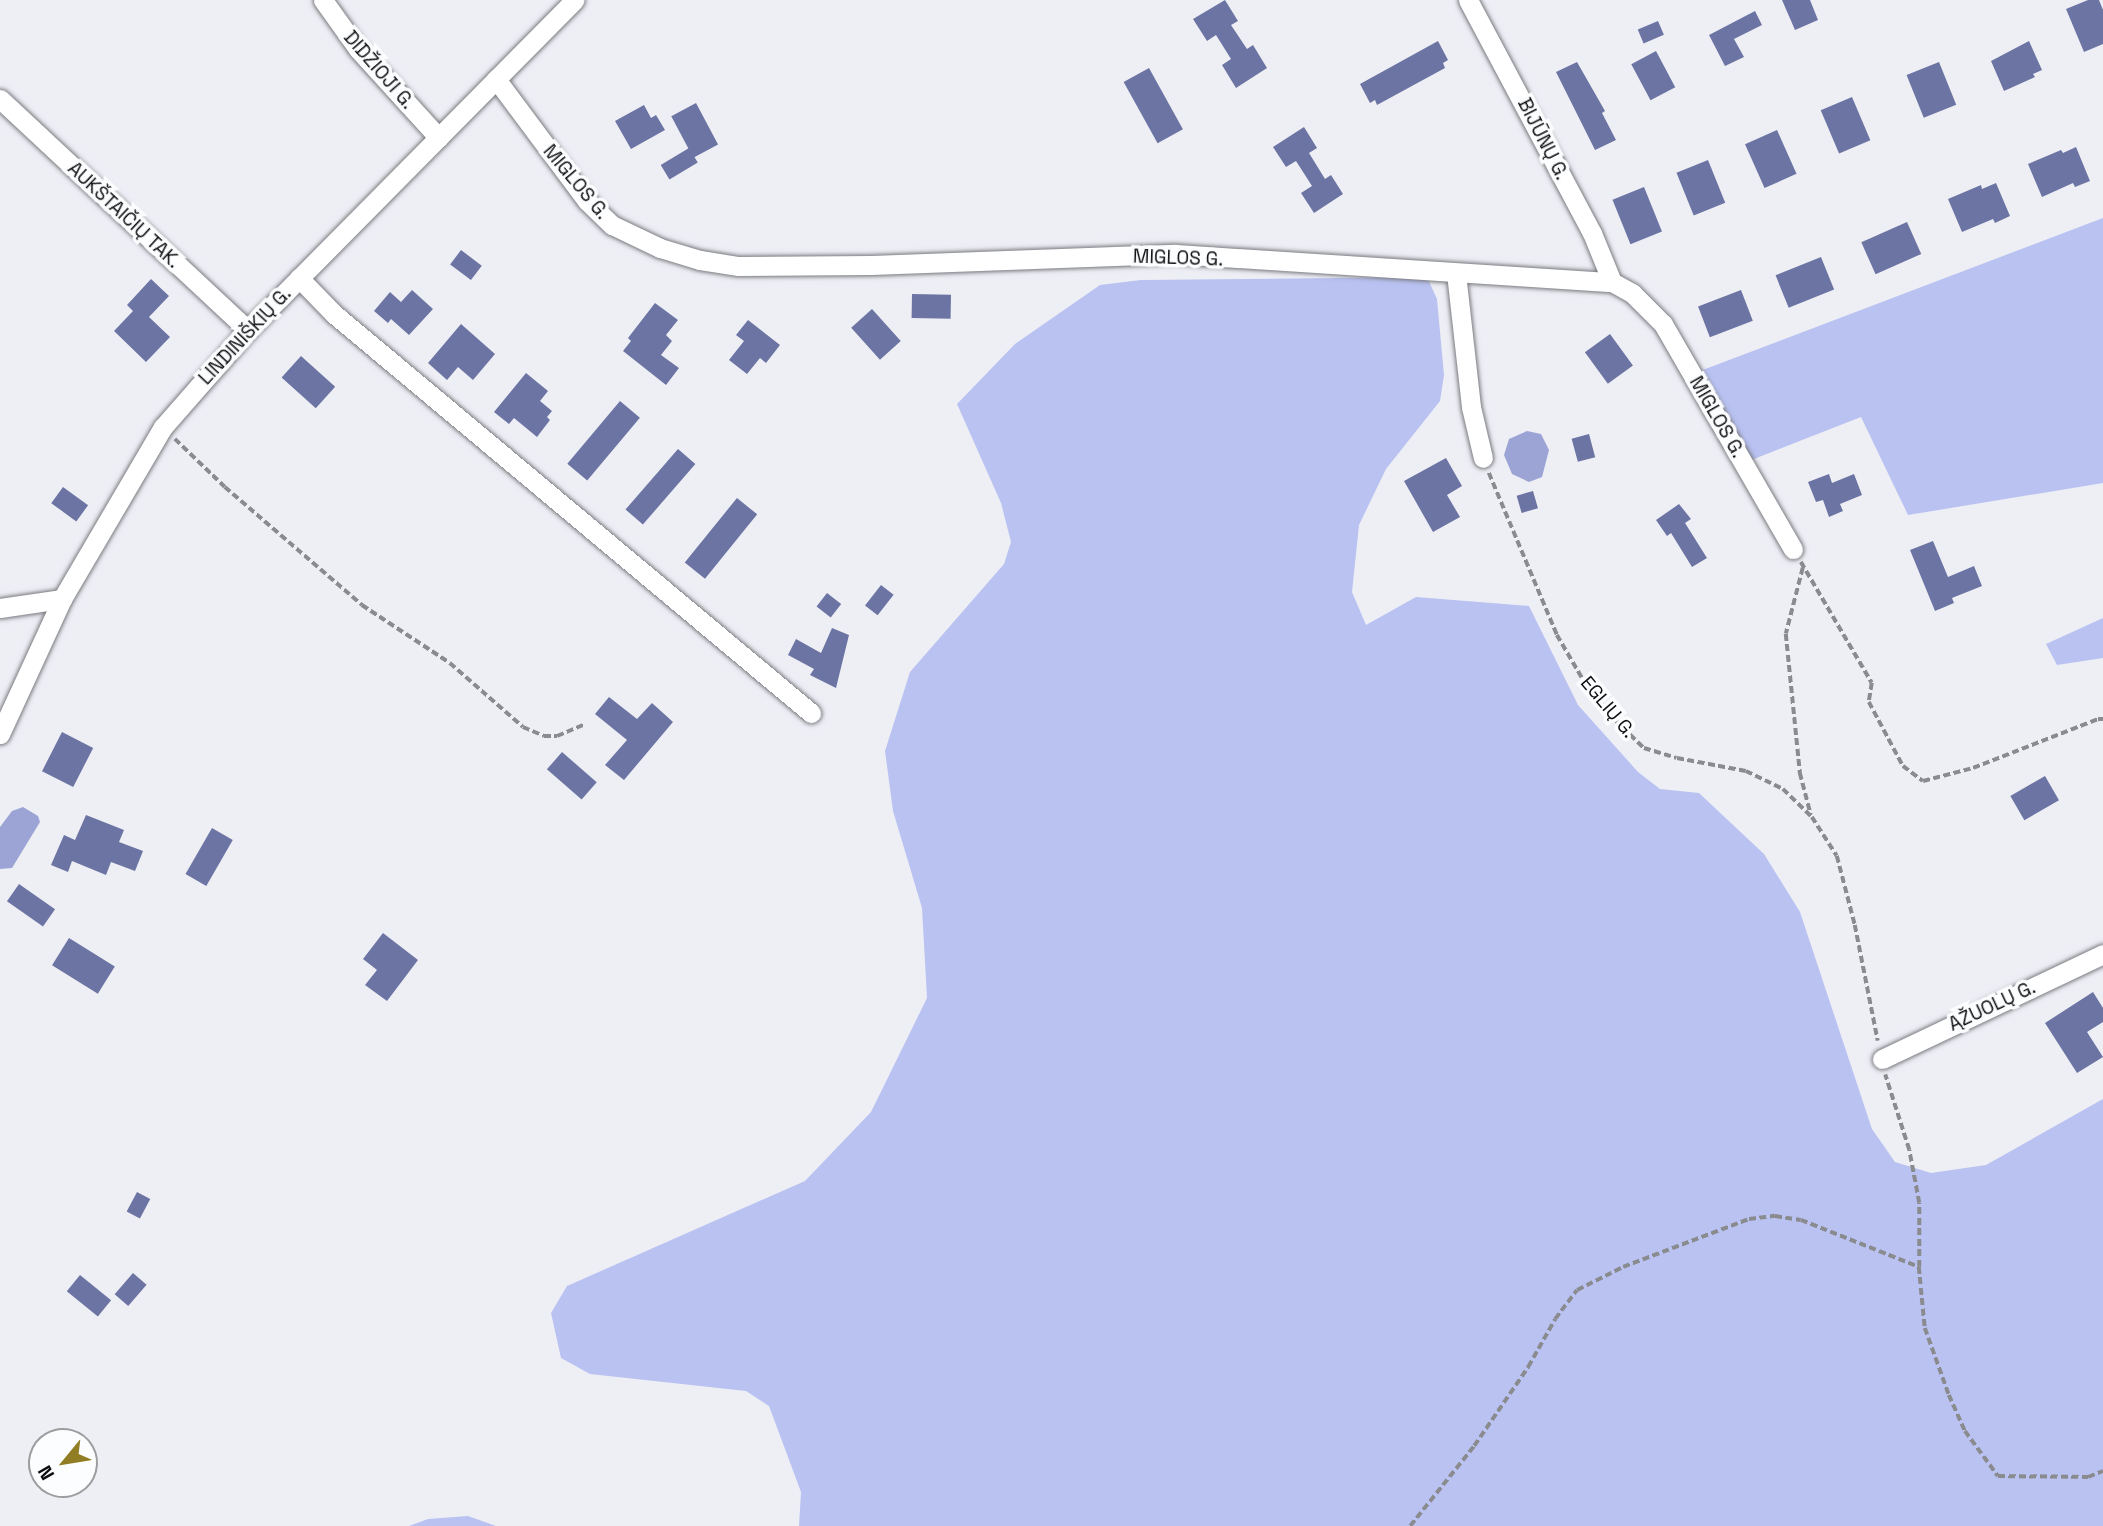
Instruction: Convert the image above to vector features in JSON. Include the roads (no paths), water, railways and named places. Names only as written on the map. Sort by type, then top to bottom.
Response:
[{"type":"street","name":"DIDŽIOJI G.","points":[[323,0],[358,49],[439,138]]},
{"type":"street","name":"LINDINIŠKIŲ G.","points":[[0,734],[62,599],[163,427],[248,330],[574,0]]},
{"type":"street","name":"BIJŪNŲ G.","points":[[1468,0],[1592,233],[1612,282]]},
{"type":"street","name":"MIGLOS G.","points":[[496,79],[587,201],[612,225],[660,248],[700,260],[739,266],[821,266],[1176,254],[1612,282],[1632,293],[1662,324],[1793,549]]},
{"type":"street","name":"AUKŠTAIČIŲ TAK.","points":[[0,99],[248,330]]},
{"type":"street","points":[[1456,273],[1470,394],[1483,458]]},
{"type":"street","points":[[299,278],[334,314],[811,713]]},
{"type":"street","points":[[0,608],[62,599]]},
{"type":"street","name":"ĄŽUOLŲ G.","points":[[1883,1066],[2103,954]]}]
